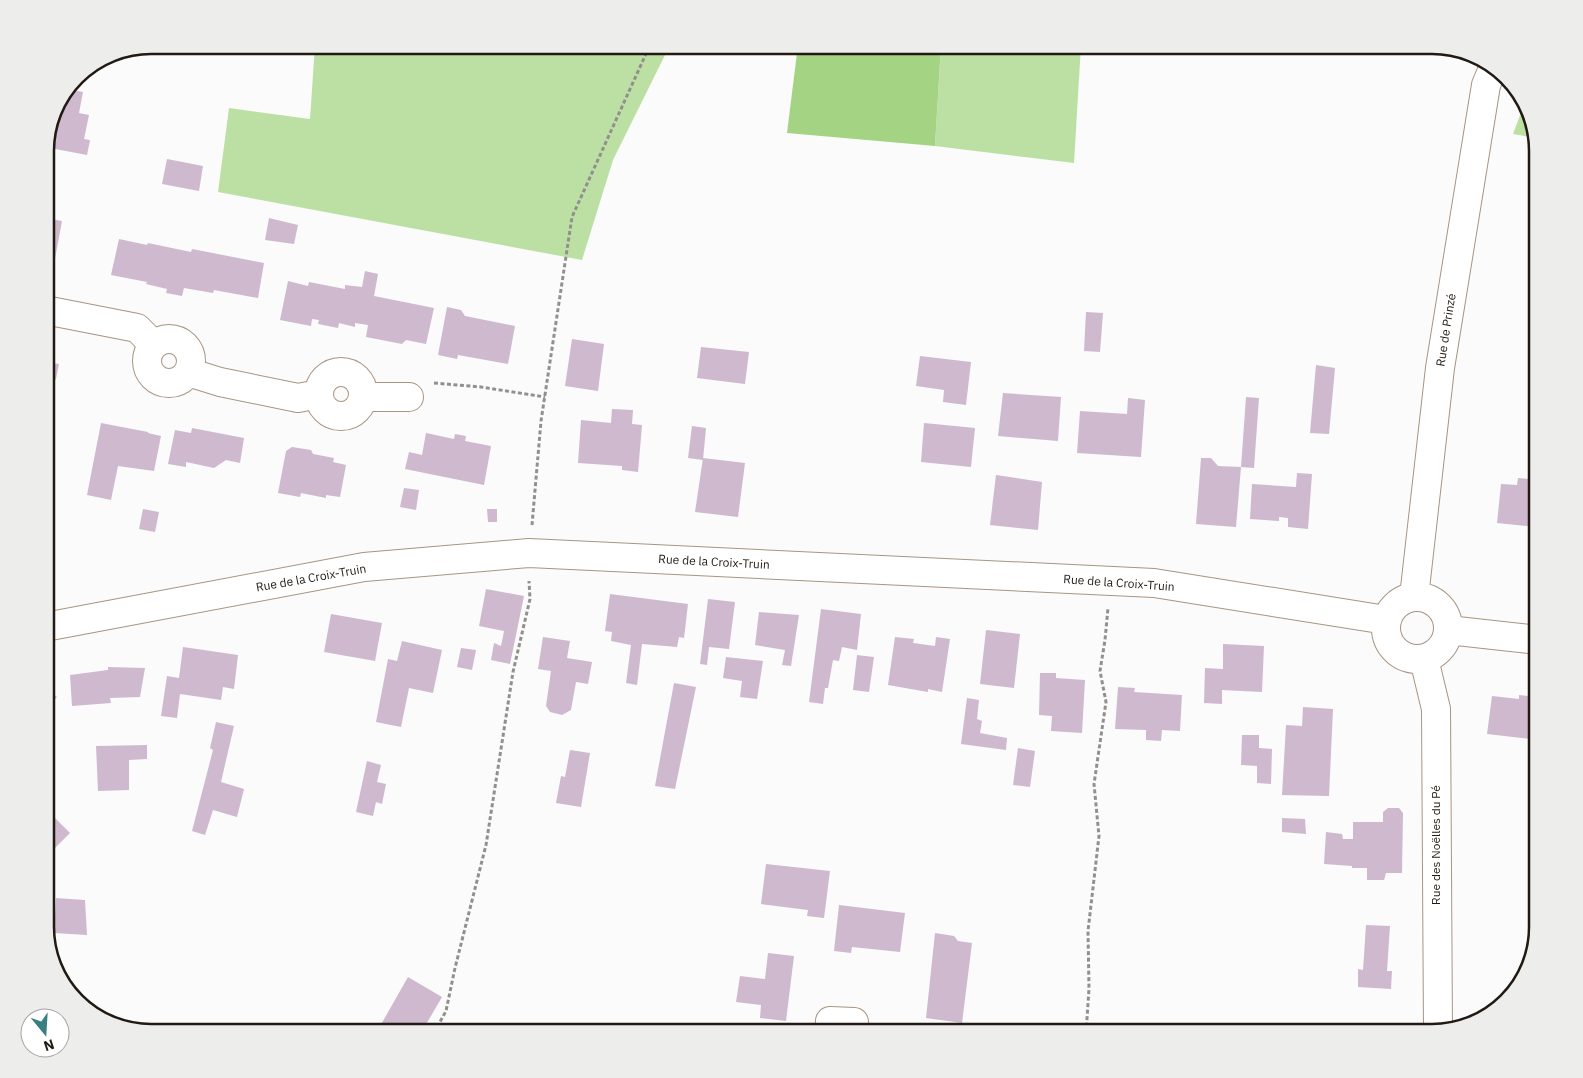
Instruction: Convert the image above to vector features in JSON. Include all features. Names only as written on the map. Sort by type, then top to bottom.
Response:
[{"type":"main road","name":"Rue de Prinzé","points":[[1414,597],[1440,368],[1486,86],[1491,74]]},
{"type":"main road","points":[[54,312],[137,328],[154,345],[160,341],[174,339],[186,346],[191,359],[188,372],[220,382],[298,398],[319,394],[323,381],[335,373],[342,372],[349,373],[355,377],[363,389],[363,397],[409,397]]},
{"type":"main road","name":"Rue de la Croix-Truin","points":[[54,625],[364,567],[529,553],[1154,583],[1386,620]]},
{"type":"main road","points":[[1414,597],[1427,599],[1438,605],[1446,616],[1448,630],[1445,643],[1436,653],[1424,659],[1410,659],[1397,653],[1388,641],[1386,634],[1386,620],[1389,613],[1400,602],[1414,597]]},
{"type":"main road","points":[[1448,630],[1529,639]]},
{"type":"main road","name":"Rue des Noëlles du Pé","points":[[1424,659],[1436,709],[1438,1024]]},
{"type":"main road","points":[[830,1024],[830,1021],[854,1022]]},
{"type":"path","points":[[409,397],[412,386],[435,383],[482,387],[545,398]]},
{"type":"path","points":[[1087,1024],[1089,989],[1088,930],[1099,836],[1094,784],[1106,702],[1100,671],[1105,640],[1110,580]]},
{"type":"green space","points":[[314,54],[666,54],[613,160],[582,260],[218,192],[229,108],[310,119]]},
{"type":"green space","points":[[797,54],[940,54],[935,146],[787,133]]},
{"type":"green space","points":[[940,54],[1080,54],[1074,163],[935,146]]},
{"type":"green space","points":[[1521,112],[1528,137],[1513,134]]},
{"type":"building","points":[[75,91],[83,92],[79,113],[89,115],[84,139],[90,140],[87,155],[54,149],[57,126],[61,114]]},
{"type":"building","points":[[167,159],[203,166],[199,191],[162,184]]},
{"type":"building","points":[[269,218],[298,225],[294,244],[265,240]]},
{"type":"building","points":[[54,220],[62,221],[54,264]]},
{"type":"building","points":[[119,239],[191,252],[192,249],[264,263],[258,298],[214,290],[213,293],[184,288],[182,296],[166,293],[167,289],[146,284],[147,282],[111,275]]},
{"type":"building","points":[[365,271],[378,274],[374,296],[434,308],[426,344],[406,340],[402,344],[366,337],[368,325],[355,323],[355,327],[339,323],[338,328],[318,324],[319,320],[312,319],[311,326],[280,320],[288,281],[308,286],[309,282],[345,289],[345,285],[362,287]]},
{"type":"building","points":[[447,307],[461,310],[465,316],[515,326],[508,364],[458,355],[457,359],[438,355]]},
{"type":"building","points":[[1086,312],[1103,313],[1100,352],[1084,351]]},
{"type":"building","points":[[572,339],[604,344],[598,391],[565,386]]},
{"type":"building","points":[[701,347],[749,352],[745,384],[697,378]]},
{"type":"building","points":[[920,356],[971,362],[966,405],[943,402],[944,390],[916,386]]},
{"type":"building","points":[[54,363],[59,364],[54,381]]},
{"type":"building","points":[[1316,365],[1335,368],[1329,434],[1310,433]]},
{"type":"building","points":[[1003,393],[1061,397],[1058,441],[998,436]]},
{"type":"building","points":[[1246,397],[1259,398],[1254,468],[1241,467]]},
{"type":"building","points":[[1128,398],[1145,400],[1141,457],[1077,453],[1080,411],[1127,414]]},
{"type":"building","points":[[612,409],[633,410],[632,424],[642,425],[638,472],[622,470],[622,466],[578,463],[581,420],[611,423]]},
{"type":"building","points":[[101,423],[161,436],[154,471],[118,466],[111,500],[87,495]]},
{"type":"building","points":[[924,423],[975,428],[971,467],[921,462]]},
{"type":"building","points":[[692,426],[706,428],[703,460],[688,458]]},
{"type":"building","points":[[192,428],[244,438],[240,463],[226,460],[214,468],[186,462],[186,467],[168,464],[175,430],[191,433]]},
{"type":"building","points":[[426,433],[454,439],[455,434],[466,436],[465,441],[491,446],[484,485],[405,469],[409,452],[422,455]]},
{"type":"building","points":[[292,447],[311,450],[313,454],[334,458],[333,462],[346,465],[340,497],[326,495],[326,498],[301,493],[300,497],[278,493],[286,451]]},
{"type":"building","points":[[703,458],[745,463],[738,517],[695,512]]},
{"type":"building","points":[[1201,458],[1211,458],[1218,466],[1241,467],[1236,527],[1196,524]]},
{"type":"building","points":[[1297,473],[1312,474],[1308,529],[1288,527],[1288,518],[1279,517],[1279,521],[1250,519],[1252,484],[1296,487]]},
{"type":"building","points":[[996,475],[1042,482],[1038,530],[990,525]]},
{"type":"building","points":[[1518,478],[1529,479],[1529,526],[1497,523],[1501,484],[1517,485]]},
{"type":"building","points":[[404,488],[419,490],[416,510],[400,507]]},
{"type":"building","points":[[143,509],[159,512],[155,532],[139,529]]},
{"type":"building","points":[[487,509],[497,509],[497,522],[488,522]]},
{"type":"building","points":[[486,589],[524,596],[510,664],[491,660],[494,643],[501,646],[504,631],[479,626]]},
{"type":"building","points":[[610,594],[688,604],[684,638],[679,637],[677,647],[642,644],[637,685],[626,683],[631,645],[611,641],[612,632],[605,631]]},
{"type":"building","points":[[708,599],[735,602],[729,649],[709,647],[707,665],[700,664]]},
{"type":"building","points":[[821,609],[861,614],[857,650],[842,647],[839,661],[833,660],[828,688],[825,688],[823,704],[809,702]]},
{"type":"building","points":[[759,612],[799,615],[791,666],[782,665],[785,650],[755,645]]},
{"type":"building","points":[[331,614],[382,623],[375,661],[324,652]]},
{"type":"building","points":[[986,630],[1020,634],[1014,688],[980,684]]},
{"type":"building","points":[[543,637],[570,641],[567,658],[592,662],[588,684],[576,682],[571,710],[562,715],[550,712],[546,706],[551,671],[538,669]]},
{"type":"building","points":[[895,637],[914,639],[913,643],[935,646],[936,637],[950,639],[942,692],[928,689],[928,692],[888,685]]},
{"type":"building","points":[[402,641],[442,650],[433,693],[409,688],[401,727],[376,722],[388,659],[397,661]]},
{"type":"building","points":[[1223,644],[1264,646],[1262,692],[1222,690],[1222,704],[1204,703],[1205,668],[1223,669]]},
{"type":"building","points":[[183,647],[238,655],[234,689],[223,687],[221,700],[180,694],[177,718],[161,716],[167,676],[179,678]]},
{"type":"building","points":[[461,648],[476,650],[472,670],[457,667]]},
{"type":"building","points":[[857,655],[874,657],[869,692],[853,690]]},
{"type":"building","points":[[726,657],[763,661],[757,699],[740,697],[742,681],[723,678]]},
{"type":"building","points":[[108,667],[145,668],[140,697],[110,698],[111,703],[72,706],[70,675],[108,670]]},
{"type":"building","points":[[1040,673],[1056,673],[1056,678],[1085,680],[1082,733],[1051,731],[1052,716],[1039,715]]},
{"type":"building","points":[[674,683],[696,687],[675,789],[655,786]]},
{"type":"building","points":[[1118,687],[1135,688],[1134,692],[1182,695],[1180,731],[1162,730],[1161,741],[1146,740],[1146,730],[1115,729]]},
{"type":"building","points":[[1519,695],[1529,696],[1529,739],[1487,734],[1492,696],[1519,699]]},
{"type":"building","points":[[967,698],[979,700],[977,719],[982,721],[980,733],[1007,738],[1006,750],[961,744]]},
{"type":"building","points":[[1303,707],[1333,709],[1329,796],[1282,795],[1286,725],[1302,726]]},
{"type":"building","points":[[216,722],[234,726],[221,782],[244,789],[237,817],[213,810],[205,835],[192,831],[213,750],[210,748]]},
{"type":"building","points":[[1242,735],[1259,735],[1259,748],[1272,749],[1271,784],[1257,783],[1257,766],[1241,765]]},
{"type":"building","points":[[147,745],[147,759],[129,760],[129,790],[98,791],[96,746]]},
{"type":"building","points":[[1018,748],[1035,751],[1030,787],[1013,785]]},
{"type":"building","points":[[570,750],[590,753],[581,807],[556,803],[561,776],[565,777]]},
{"type":"building","points":[[367,761],[381,765],[377,782],[386,784],[382,804],[376,802],[373,816],[356,812]]},
{"type":"building","points":[[1388,808],[1399,808],[1403,813],[1402,873],[1386,873],[1384,880],[1367,880],[1367,868],[1324,864],[1326,832],[1342,834],[1343,839],[1353,839],[1353,822],[1383,822],[1383,812]]},
{"type":"building","points":[[54,817],[70,833],[54,849]]},
{"type":"building","points":[[1282,818],[1305,819],[1306,834],[1282,832]]},
{"type":"building","points":[[766,864],[830,871],[824,918],[807,916],[808,910],[761,904]]},
{"type":"building","points":[[56,898],[85,900],[87,935],[54,933]]},
{"type":"building","points":[[839,905],[905,913],[900,952],[852,947],[851,953],[834,951]]},
{"type":"building","points":[[1366,925],[1390,926],[1387,971],[1392,971],[1391,989],[1358,987],[1358,969],[1363,970]]},
{"type":"building","points":[[935,933],[954,936],[958,941],[972,943],[962,1023],[926,1018]]},
{"type":"building","points":[[768,953],[794,956],[786,1021],[760,1018],[761,1005],[736,1002],[740,976],[765,979]]},
{"type":"building","points":[[408,977],[442,997],[426,1024],[381,1024]]}]
